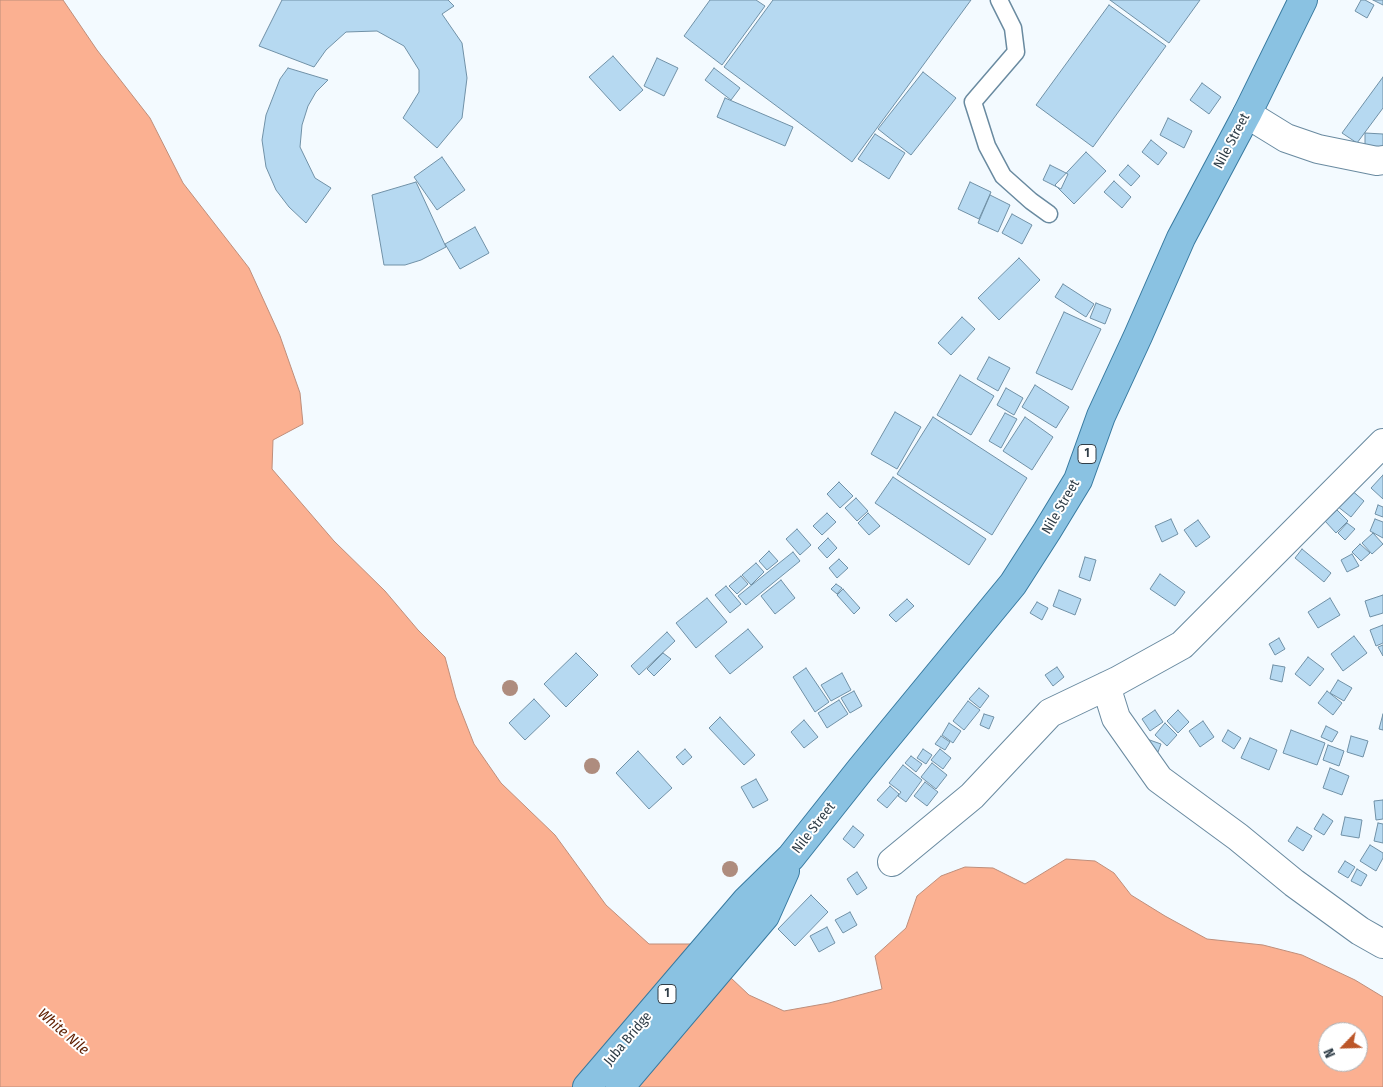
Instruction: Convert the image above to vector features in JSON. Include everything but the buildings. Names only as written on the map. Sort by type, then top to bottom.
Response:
[{"type":"main road","name":"Nile Street","points":[[756,908],[791,858],[860,770],[1013,584],[1048,531],[1078,480],[1101,416],[1181,238],[1247,114],[1303,0]]},
{"type":"main road","name":"Juba Bridge","points":[[587,1087],[756,908]]},
{"type":"main road","name":"Juba Bridge","points":[[620,1087],[756,908]]},
{"type":"street","points":[[1247,114],[1286,138],[1318,149],[1377,161],[1383,160]]},
{"type":"street","points":[[892,862],[972,796],[1050,712],[1106,686],[1182,645],[1383,443]]},
{"type":"street","points":[[1106,686],[1116,718],[1159,780],[1238,837],[1294,883],[1360,931],[1383,944]]},
{"type":"lane","points":[[1000,0],[1013,28],[1016,52],[973,102],[987,146],[1003,176],[1030,201],[1049,214]]},
{"type":"water","name":"White Nile","points":[[0,0],[63,0],[97,50],[150,118],[183,183],[249,268],[280,336],[300,393],[303,424],[273,440],[272,469],[334,541],[385,591],[418,630],[445,657],[456,698],[474,744],[501,783],[555,835],[606,905],[649,944],[695,944],[749,995],[784,1011],[829,1003],[882,989],[875,956],[906,928],[917,896],[941,876],[965,867],[993,868],[1025,884],[1066,859],[1095,861],[1114,873],[1131,895],[1207,939],[1263,945],[1302,955],[1355,980],[1383,997],[1383,1087],[0,1087]]}]
